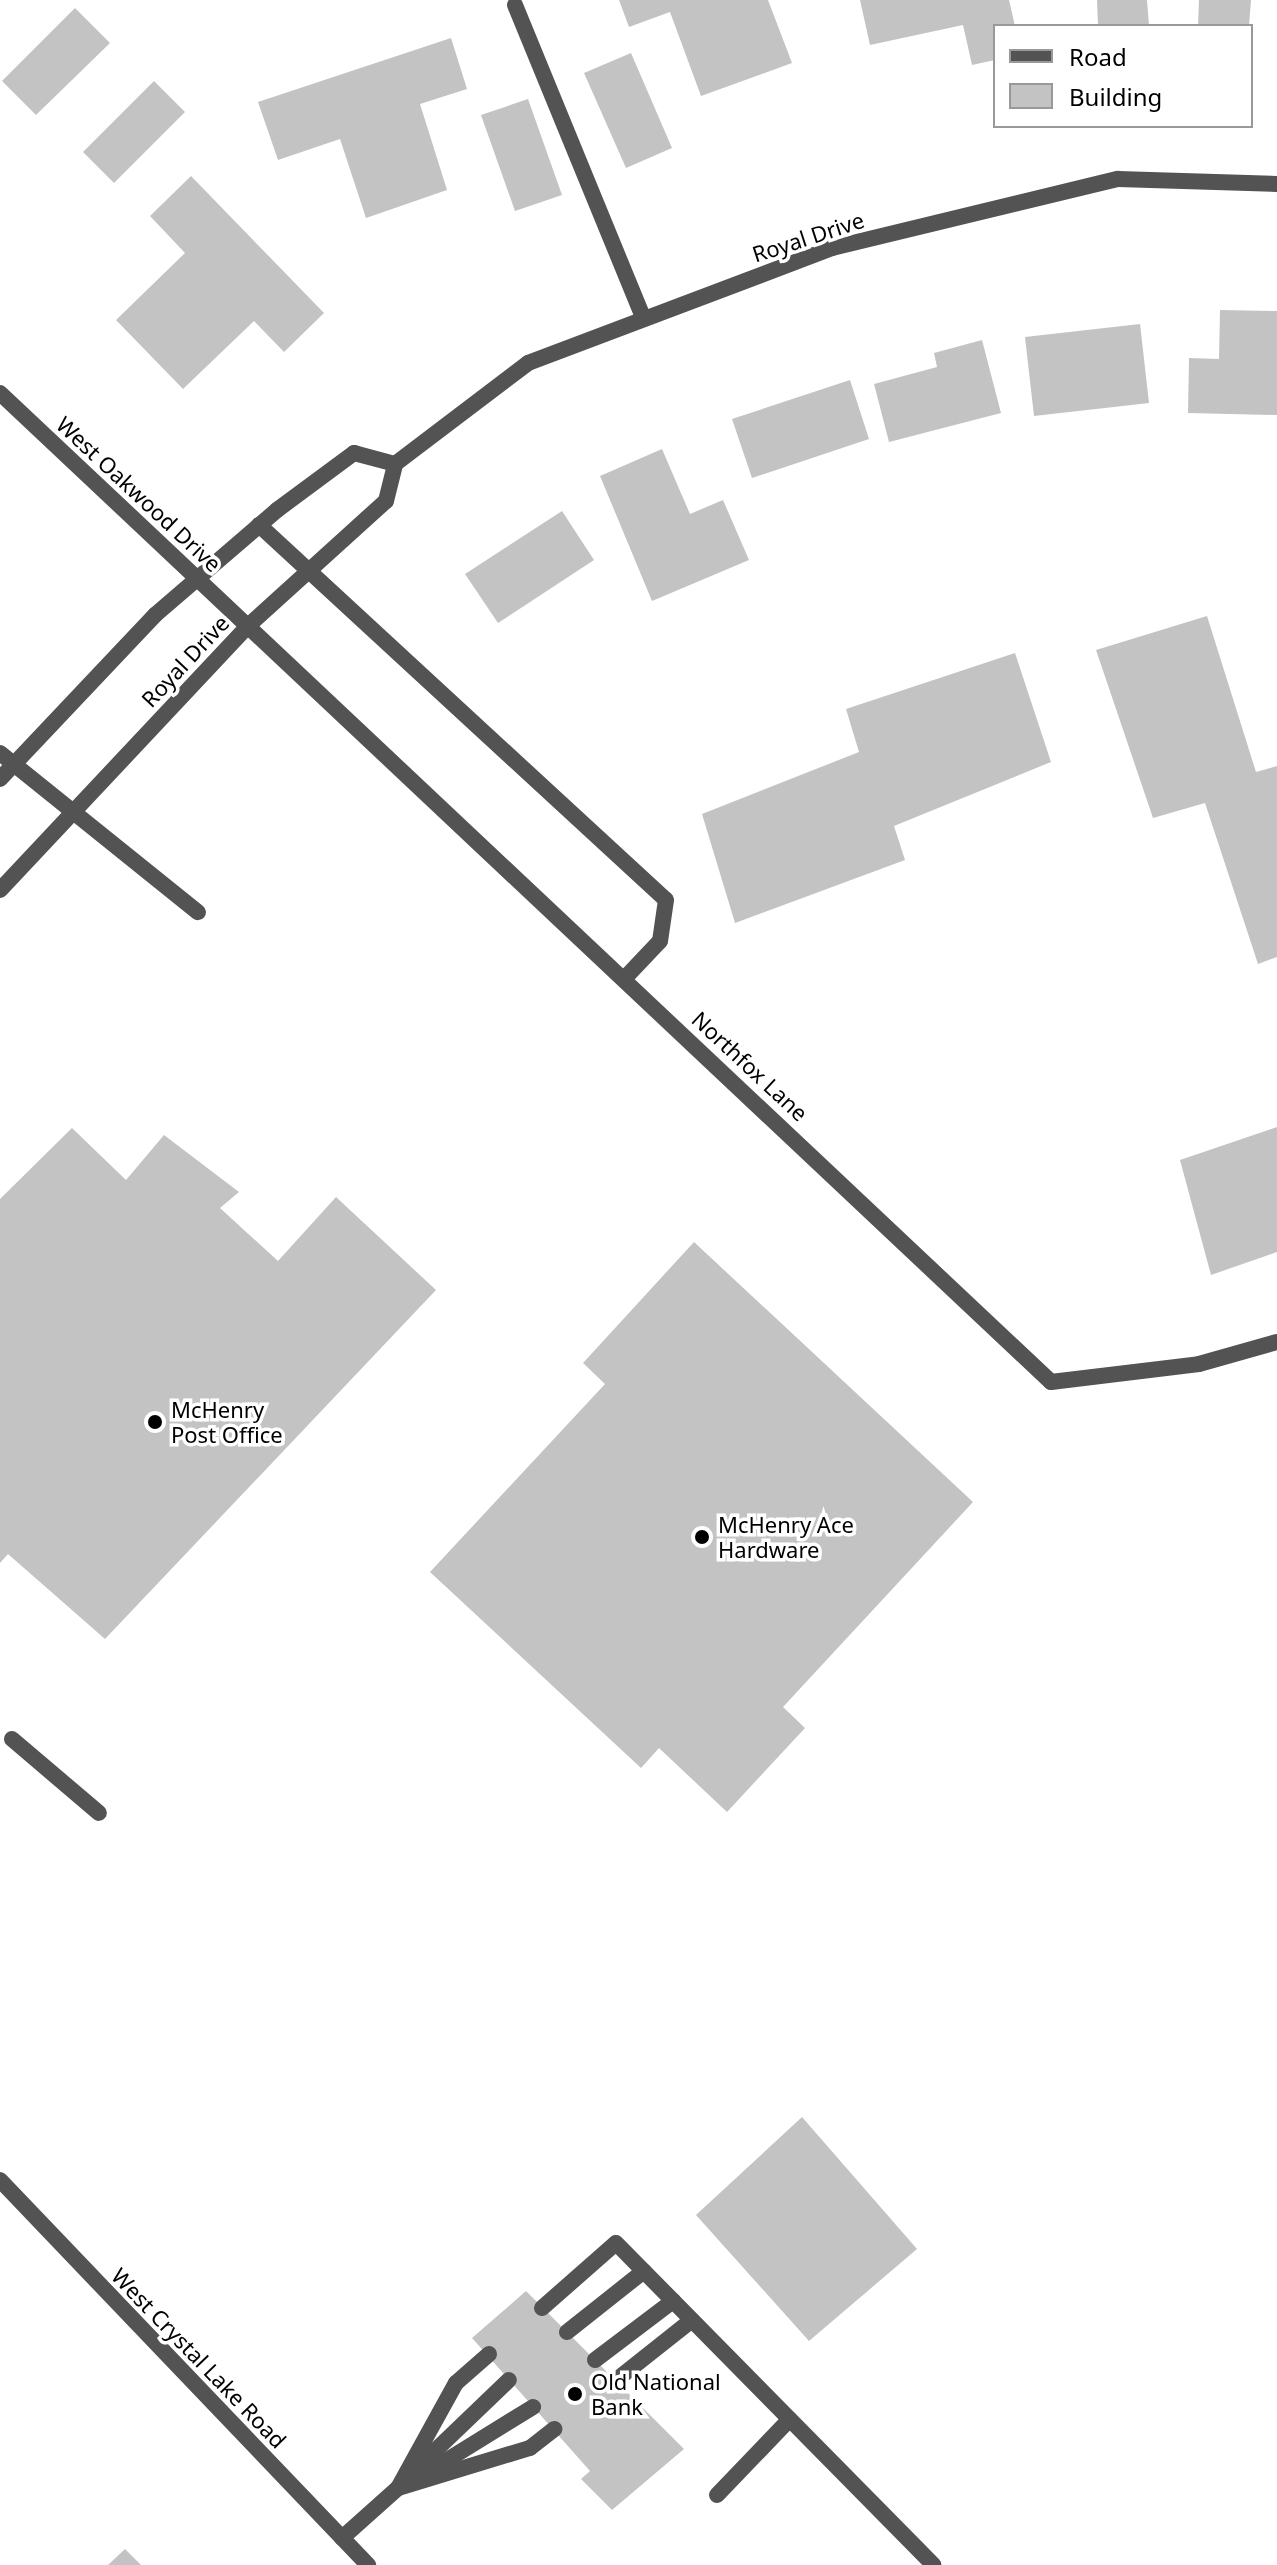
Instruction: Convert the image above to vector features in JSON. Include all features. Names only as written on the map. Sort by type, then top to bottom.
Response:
[{"type":"street","points":[[515,5],[644,319]]},
{"type":"street","name":"Royal Drive","points":[[0,890],[248,626],[386,501],[395,464],[528,363],[832,248],[1118,179],[1277,184]]},
{"type":"street","name":"West Oakwood Drive","points":[[0,393],[248,626]]},
{"type":"street","points":[[0,779],[196,577],[259,525],[354,453],[395,464]]},
{"type":"street","points":[[259,525],[666,900],[660,941],[625,978]]},
{"type":"street","name":"Northfox Lane","points":[[248,626],[1051,1382],[1199,1364],[1277,1342]]},
{"type":"street","points":[[0,753],[198,912]]},
{"type":"street","points":[[12,1739],[99,1813]]},
{"type":"street","name":"West Crystal Lake Road","points":[[0,2180],[368,2565]]},
{"type":"street","points":[[542,2308],[616,2243],[933,2565]]},
{"type":"street","points":[[567,2332],[644,2271]]},
{"type":"street","points":[[595,2360],[673,2301]]},
{"type":"street","points":[[615,2381],[692,2320]]},
{"type":"street","points":[[398,2488],[456,2383],[489,2354]]},
{"type":"street","points":[[342,2538],[509,2380]]},
{"type":"street","points":[[398,2488],[533,2407]]},
{"type":"street","points":[[717,2495],[790,2419]]},
{"type":"street","points":[[398,2488],[530,2448],[554,2429]]},
{"type":"building","points":[[619,0],[768,0],[792,63],[701,96],[670,12],[629,27]]},
{"type":"building","points":[[860,0],[1009,0],[1015,24],[993,24],[993,60],[972,65],[963,25],[870,45]]},
{"type":"building","points":[[1097,0],[1147,0],[1149,24],[1098,24]]},
{"type":"building","points":[[1199,0],[1251,0],[1249,24],[1198,24]]},
{"type":"building","points":[[75,8],[110,43],[36,115],[2,81]]},
{"type":"building","points":[[451,38],[467,89],[420,104],[447,190],[366,218],[340,139],[278,160],[258,102]]},
{"type":"building","points":[[631,53],[672,148],[626,168],[584,73]]},
{"type":"building","points":[[154,81],[185,112],[114,183],[83,152]]},
{"type":"building","points":[[528,99],[562,195],[515,211],[481,115]]},
{"type":"building","points":[[191,176],[324,313],[284,352],[254,321],[183,389],[116,320],[185,253],[150,216]]},
{"type":"building","points":[[1220,310],[1277,311],[1277,415],[1188,413],[1189,358],[1219,359]]},
{"type":"building","points":[[1140,324],[1149,403],[1034,416],[1025,337]]},
{"type":"building","points":[[982,340],[1001,413],[889,442],[874,384],[937,367],[934,353]]},
{"type":"building","points":[[850,380],[869,439],[752,478],[732,419]]},
{"type":"building","points":[[662,449],[690,514],[723,500],[749,560],[652,601],[600,476]]},
{"type":"building","points":[[562,511],[594,560],[498,623],[465,574]]},
{"type":"building","points":[[1207,616],[1256,772],[1277,766],[1277,957],[1258,964],[1205,803],[1153,818],[1096,650]]},
{"type":"building","points":[[1015,653],[1051,762],[894,826],[905,860],[735,923],[702,814],[859,752],[846,709]]},
{"type":"building","points":[[1277,1127],[1277,1252],[1211,1275],[1180,1160]]},
{"type":"building","name":"McHenry Post Office","points":[[72,1128],[126,1180],[164,1135],[239,1192],[220,1208],[278,1261],[336,1197],[436,1290],[105,1639],[8,1554],[0,1563],[0,1199]]},
{"type":"building","name":"McHenry Ace Hardware","points":[[694,1242],[973,1502],[783,1707],[805,1728],[727,1812],[659,1748],[641,1768],[430,1572],[605,1384],[583,1363]]},
{"type":"building","points":[[802,2117],[917,2249],[809,2341],[696,2215]]},
{"type":"building","name":"Old National Bank","points":[[526,2291],[684,2449],[612,2510],[581,2479],[590,2471],[472,2338]]},
{"type":"building","points":[[125,2549],[141,2565],[108,2565]]},
{"type":"place","name":"McHenry Post Office","points":[[155,1422]]},
{"type":"place","name":"McHenry Ace Hardware","points":[[702,1537]]},
{"type":"place","name":"Old National Bank","points":[[575,2394]]}]
